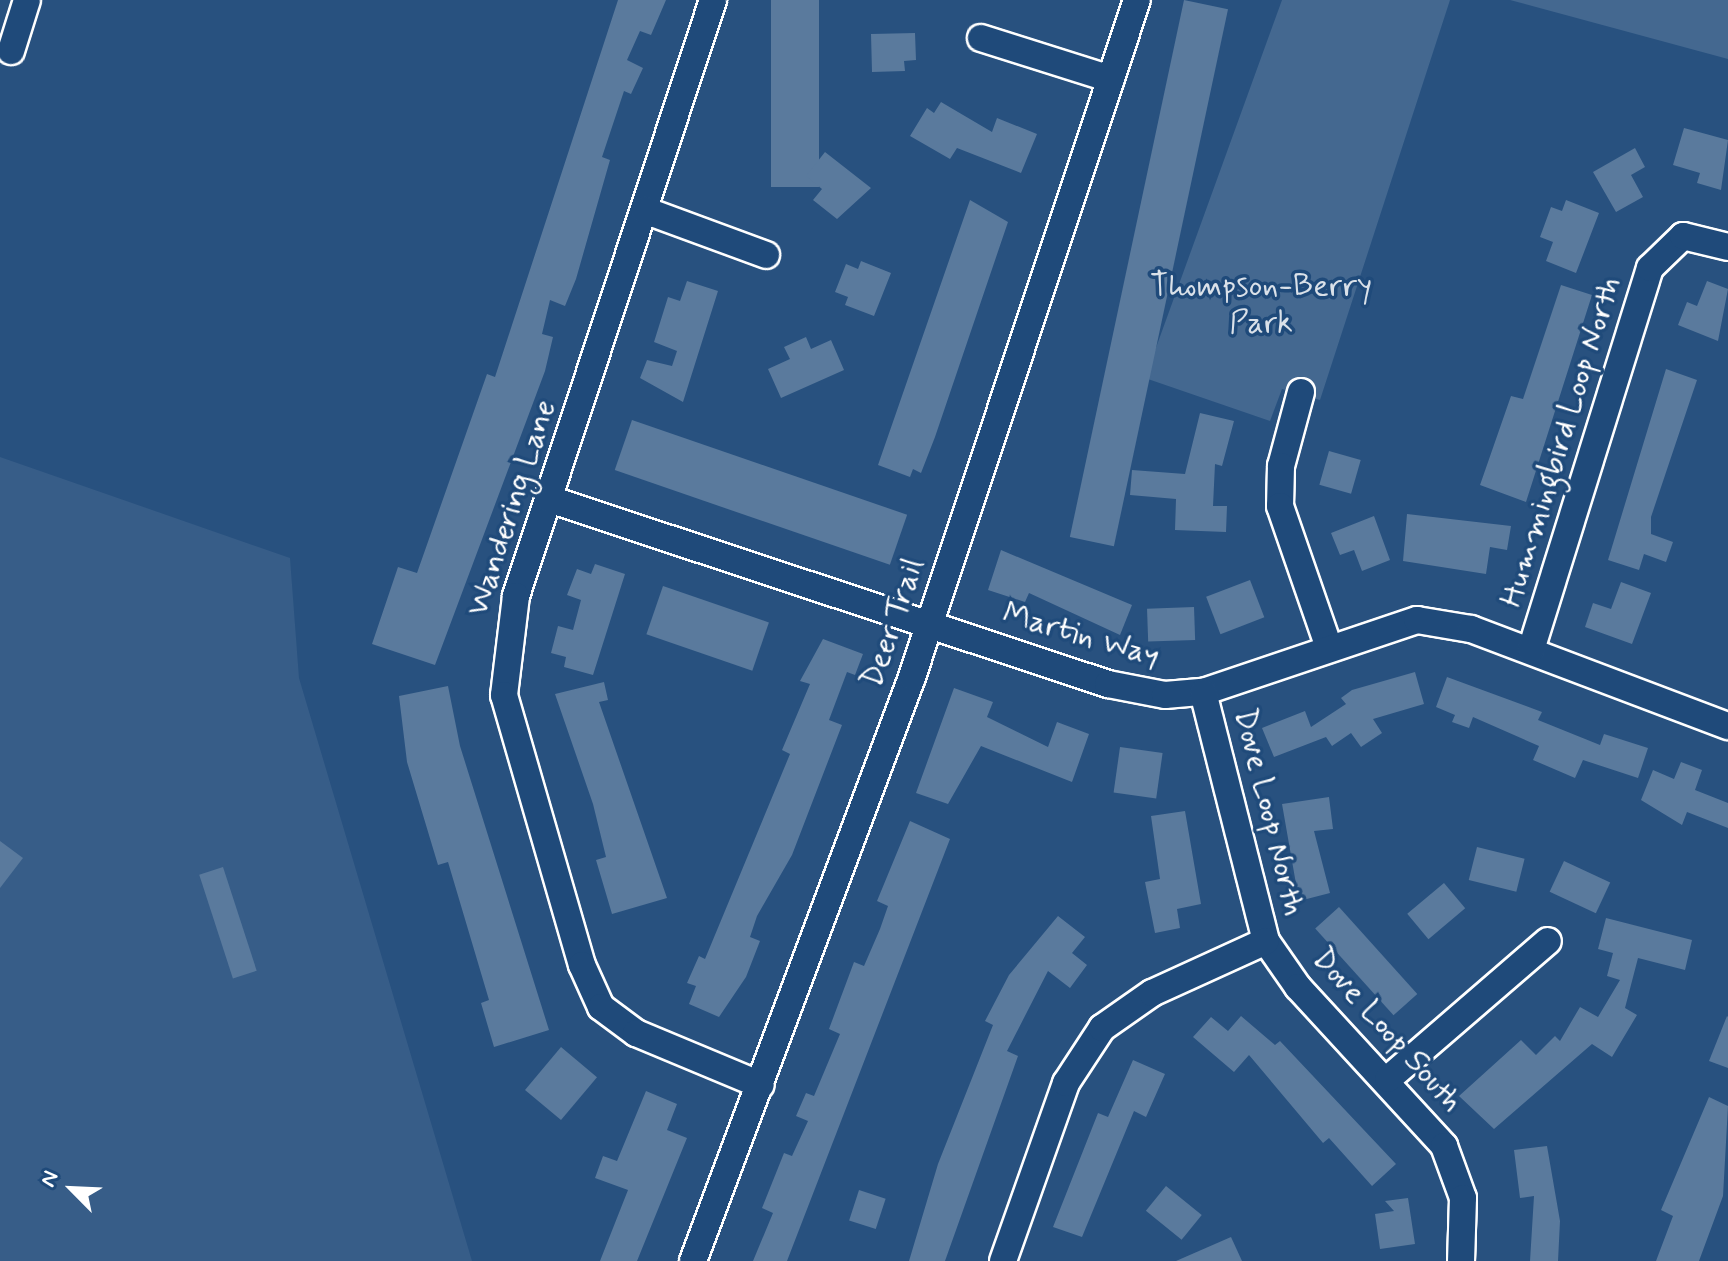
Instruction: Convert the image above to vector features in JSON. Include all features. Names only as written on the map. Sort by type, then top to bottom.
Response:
[{"type":"street","points":[[11,51],[27,0]]},
{"type":"street","name":"Wandering Lane","points":[[713,0],[507,630],[504,695],[586,976],[616,1022],[761,1085]]},
{"type":"street","name":"Deer Trail","points":[[693,1261],[930,624],[1137,0]]},
{"type":"street","points":[[981,38],[1111,79]]},
{"type":"street","points":[[644,210],[766,255]]},
{"type":"street","name":"Hummingbird Loop North","points":[[1531,650],[1635,307],[1659,254],[1691,234],[1728,247]]},
{"type":"street","points":[[1301,392],[1281,466],[1280,506],[1328,645]]},
{"type":"street","name":"Martin Way","points":[[549,499],[1108,684],[1165,695],[1203,692],[1328,645],[1417,620],[1531,650],[1728,726]]},
{"type":"street","name":"Dove Loop North","points":[[1004,1261],[1066,1083],[1102,1028],[1152,993],[1266,941],[1203,692]]},
{"type":"street","name":"Dove Loop South","points":[[1266,941],[1298,987],[1429,1123],[1456,1172],[1466,1226],[1461,1261]]},
{"type":"street","points":[[1388,1079],[1548,941]]},
{"type":"shaded area","points":[[0,457],[290,558],[299,678],[472,1261],[0,1261]]},
{"type":"green space","name":"Thompson-Berry Park","points":[[1282,0],[1450,0],[1320,400],[1282,389],[1270,421],[1145,378]]},
{"type":"green space","points":[[1510,0],[1728,0],[1728,59]]},
{"type":"building","points":[[618,0],[666,0],[651,35],[640,31],[627,60],[643,68],[631,94],[624,91],[602,157],[610,160],[576,279],[565,306],[550,300],[542,334],[553,337],[545,371],[435,665],[372,644],[398,567],[417,573],[487,374],[495,377]]},
{"type":"building","points":[[771,0],[819,0],[819,187],[771,187]]},
{"type":"building","points":[[1184,0],[1228,9],[1114,546],[1070,537]]},
{"type":"building","points":[[915,33],[916,60],[904,61],[905,71],[872,72],[871,34]]},
{"type":"building","points":[[941,102],[992,132],[997,118],[1037,134],[1021,173],[957,148],[950,159],[910,136],[927,108],[934,113]]},
{"type":"building","points":[[1684,128],[1728,140],[1721,190],[1697,183],[1700,173],[1673,165]]},
{"type":"building","points":[[1635,148],[1645,167],[1631,175],[1643,197],[1616,212],[1593,172]]},
{"type":"building","points":[[825,152],[871,188],[837,219],[813,200],[822,189],[806,176]]},
{"type":"building","points":[[970,200],[1008,222],[935,437],[921,473],[913,469],[910,477],[878,465]]},
{"type":"building","points":[[1566,200],[1599,213],[1576,273],[1546,261],[1553,242],[1540,237],[1551,207],[1562,211]]},
{"type":"building","points":[[861,261],[891,273],[874,316],[845,305],[848,297],[835,292],[846,264],[858,269]]},
{"type":"building","points":[[687,281],[718,291],[683,402],[640,378],[647,360],[672,366],[677,351],[654,342],[668,297],[680,301]]},
{"type":"building","points":[[1707,281],[1728,289],[1718,341],[1678,325],[1687,302],[1697,306]]},
{"type":"building","points":[[1561,285],[1592,295],[1526,502],[1480,485],[1511,396],[1523,399]]},
{"type":"building","points":[[806,337],[811,349],[831,340],[844,370],[781,398],[768,369],[790,359],[784,347]]},
{"type":"building","points":[[1666,369],[1697,380],[1651,517],[1651,534],[1673,542],[1666,562],[1644,554],[1639,570],[1608,560]]},
{"type":"building","points":[[1200,413],[1234,421],[1222,466],[1215,464],[1213,506],[1227,506],[1226,532],[1175,530],[1176,499],[1130,495],[1132,470],[1185,474]]},
{"type":"building","points":[[632,420],[907,515],[890,565],[615,470]]},
{"type":"building","points":[[1329,451],[1361,460],[1351,494],[1319,485]]},
{"type":"building","points":[[1407,514],[1511,526],[1507,550],[1490,547],[1486,574],[1403,561]]},
{"type":"building","points":[[1374,516],[1390,560],[1362,571],[1354,550],[1340,555],[1331,533]]},
{"type":"building","points":[[1001,550],[1132,605],[1120,635],[1029,593],[1025,602],[988,590]]},
{"type":"building","points":[[595,564],[625,574],[593,675],[564,667],[566,657],[551,653],[558,626],[573,630],[581,600],[567,595],[577,569],[591,574]]},
{"type":"building","points":[[1250,580],[1264,617],[1220,634],[1206,597]]},
{"type":"building","points":[[1621,582],[1651,593],[1632,644],[1585,627],[1593,603],[1611,609]]},
{"type":"building","points":[[663,586],[769,622],[752,671],[646,634]]},
{"type":"building","points":[[1194,607],[1195,640],[1148,642],[1147,609]]},
{"type":"building","points":[[823,639],[863,654],[855,675],[847,672],[829,720],[842,725],[792,855],[757,916],[750,937],[760,941],[746,977],[719,1017],[689,1004],[696,986],[687,983],[699,956],[705,959],[790,754],[782,750],[810,684],[800,681]]},
{"type":"building","points":[[1415,672],[1424,704],[1373,719],[1382,733],[1361,747],[1351,733],[1332,746],[1326,737],[1274,757],[1262,728],[1305,711],[1311,727],[1346,704],[1341,698],[1352,690]]},
{"type":"building","points":[[1447,677],[1542,712],[1538,720],[1600,745],[1604,734],[1648,748],[1638,778],[1583,760],[1575,778],[1533,760],[1539,746],[1473,717],[1469,728],[1452,722],[1455,715],[1436,707]]},
{"type":"building","points":[[604,682],[608,700],[599,702],[667,898],[612,914],[596,860],[606,857],[593,804],[555,694]]},
{"type":"building","points":[[448,686],[460,746],[549,1030],[494,1047],[481,1003],[489,1000],[448,862],[438,865],[407,762],[399,696]]},
{"type":"building","points":[[954,688],[993,702],[987,717],[1048,747],[1057,722],[1089,734],[1072,782],[981,746],[948,804],[916,793]]},
{"type":"building","points":[[1120,747],[1163,753],[1156,799],[1114,793]]},
{"type":"building","points":[[1681,762],[1702,770],[1695,790],[1728,803],[1728,828],[1687,812],[1682,825],[1641,800],[1653,770],[1674,779]]},
{"type":"building","points":[[1329,797],[1333,829],[1314,831],[1330,893],[1299,901],[1282,804]]},
{"type":"building","points":[[1185,811],[1201,904],[1177,909],[1180,928],[1155,933],[1145,882],[1160,879],[1151,816]]},
{"type":"building","points":[[910,821],[950,839],[787,1261],[753,1261],[773,1213],[762,1208],[784,1153],[792,1156],[808,1121],[796,1116],[806,1093],[814,1096],[840,1034],[829,1029],[854,962],[864,966],[880,929],[888,906],[877,901]]},
{"type":"building","points":[[0,841],[23,858],[0,888]]},
{"type":"building","points":[[1477,847],[1525,859],[1516,892],[1469,880]]},
{"type":"building","points":[[1564,861],[1610,883],[1596,913],[1550,892]]},
{"type":"building","points":[[223,867],[257,971],[233,978],[199,875]]},
{"type":"building","points":[[1444,883],[1465,908],[1428,939],[1407,914]]},
{"type":"building","points":[[1339,907],[1417,994],[1394,1015],[1315,928]]},
{"type":"building","points":[[1058,916],[1085,937],[1072,953],[1087,965],[1070,988],[1048,971],[1007,1051],[1018,1056],[945,1261],[909,1261],[938,1164],[993,1025],[985,1021],[1009,975]]},
{"type":"building","points":[[1606,918],[1692,940],[1685,970],[1638,958],[1625,1008],[1637,1015],[1612,1057],[1592,1044],[1494,1129],[1459,1096],[1521,1040],[1536,1055],[1555,1036],[1560,1041],[1580,1007],[1598,1017],[1620,980],[1607,976],[1613,953],[1598,949]]},
{"type":"building","points":[[1241,1016],[1275,1045],[1280,1041],[1396,1164],[1372,1186],[1329,1138],[1323,1143],[1249,1055],[1234,1072],[1193,1037],[1211,1017],[1228,1031]]},
{"type":"building","points":[[1728,1017],[1728,1068],[1709,1061]]},
{"type":"building","points":[[561,1047],[597,1077],[561,1120],[525,1090]]},
{"type":"building","points":[[1133,1060],[1165,1074],[1146,1117],[1134,1111],[1082,1237],[1053,1227],[1098,1113],[1108,1117]]},
{"type":"building","points":[[646,1091],[677,1104],[667,1130],[687,1138],[637,1261],[600,1261],[628,1190],[595,1178],[603,1156],[617,1161]]},
{"type":"building","points":[[1709,1097],[1728,1106],[1723,1196],[1699,1261],[1656,1261],[1673,1216],[1661,1210]]},
{"type":"building","points":[[1547,1146],[1560,1221],[1558,1261],[1530,1261],[1534,1196],[1520,1198],[1514,1150]]},
{"type":"building","points":[[1166,1186],[1202,1215],[1182,1240],[1146,1211]]},
{"type":"building","points":[[859,1190],[886,1199],[876,1229],[849,1220]]},
{"type":"building","points":[[1408,1198],[1415,1244],[1380,1249],[1375,1214],[1394,1211],[1385,1201]]},
{"type":"building","points":[[1231,1237],[1242,1261],[1176,1261]]}]
